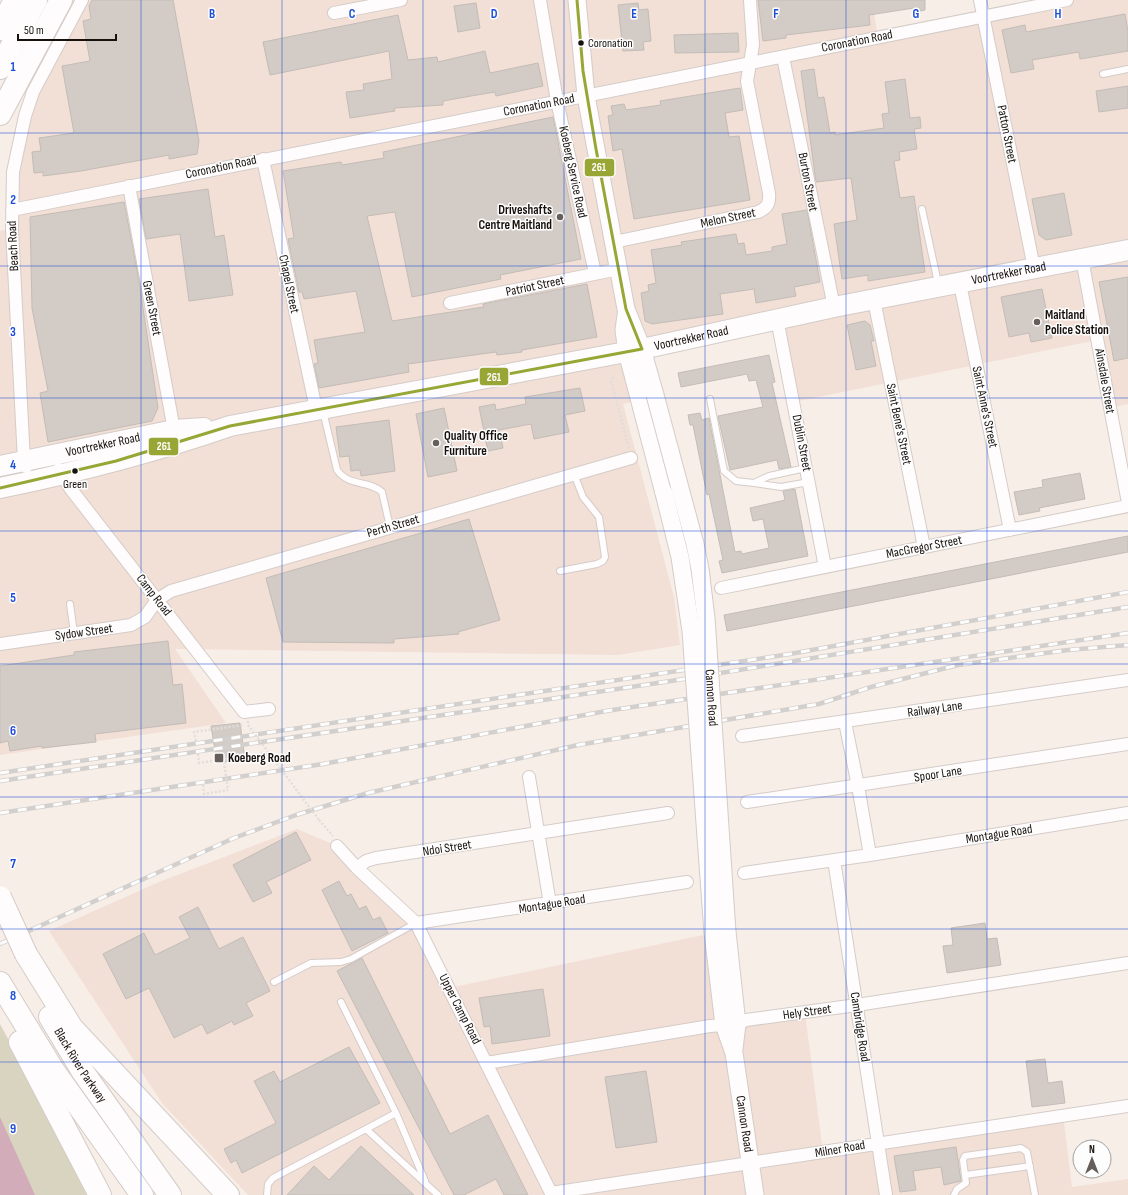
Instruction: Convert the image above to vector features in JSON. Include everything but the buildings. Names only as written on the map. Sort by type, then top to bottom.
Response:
[{"type":"highway","points":[[0,30],[15,0]]},
{"type":"highway","points":[[0,68],[36,0]]},
{"type":"highway","points":[[0,114],[60,0]]},
{"type":"highway","points":[[0,897],[21,957],[72,1028],[228,1195]]},
{"type":"highway","name":"Black River Parkway","points":[[0,929],[21,957],[83,1072],[170,1195]]},
{"type":"highway","points":[[1,984],[13,1030],[100,1195]]},
{"type":"highway","name":"Black River Parkway","points":[[1,984],[53,1070],[142,1195]]},
{"type":"main road","points":[[577,0],[586,96],[635,350]]},
{"type":"main road","name":"Voortrekker Road","points":[[0,466],[174,430],[230,426],[319,408],[635,350],[834,307],[960,284],[1128,250]]},
{"type":"main road","name":"Cannon Road","points":[[635,350],[647,398],[686,593],[730,1025],[755,1195]]},
{"type":"main road","name":"Voortrekker Road","points":[[0,488],[62,475],[179,444],[230,426]]},
{"type":"street","name":"Beach Road","points":[[30,482],[24,461],[12,210],[12,172],[25,116],[33,92],[82,0]]},
{"type":"street","points":[[334,14],[402,0]]},
{"type":"street","name":"Koeberg Service Road","points":[[540,0],[557,101],[595,273]]},
{"type":"street","points":[[750,0],[753,45],[750,63]]},
{"type":"street","name":"Patton Street","points":[[980,0],[1034,268]]},
{"type":"street","name":"Coronation Road","points":[[12,210],[1067,0]]},
{"type":"street","name":"Burton Street","points":[[783,57],[834,307]]},
{"type":"street","name":"Melon Street","points":[[614,242],[758,212],[766,208],[770,202],[769,193],[747,81],[750,63]]},
{"type":"street","name":"Chapel Street","points":[[263,159],[319,408]]},
{"type":"street","name":"Green Street","points":[[129,186],[174,430]]},
{"type":"street","name":"Ainsdale Street","points":[[1082,259],[1128,503]]},
{"type":"street","name":"Patriot Street","points":[[450,304],[619,269]]},
{"type":"street","name":"Saint Anne's Street","points":[[960,284],[1010,530]]},
{"type":"street","name":"Saint Bene's Street","points":[[874,300],[924,547]]},
{"type":"street","name":"Dublin Street","points":[[776,319],[825,567]]},
{"type":"street","name":"Perth Street","points":[[158,600],[171,591],[574,474],[630,453]]},
{"type":"street","name":"Camp Road","points":[[52,455],[70,488],[244,712],[269,709]]},
{"type":"street","name":"MacGregor Street","points":[[721,588],[1128,506]]},
{"type":"street","name":"Sydow Street","points":[[0,644],[131,625],[145,618],[158,600]]},
{"type":"street","name":"Railway Lane","points":[[742,736],[1128,680]]},
{"type":"street","points":[[845,722],[870,855]]},
{"type":"street","name":"Spoor Lane","points":[[747,802],[1128,744]]},
{"type":"street","points":[[529,776],[550,904]]},
{"type":"street","name":"Ndoi Street","points":[[357,868],[366,861],[376,858],[668,813]]},
{"type":"street","name":"Montague Road","points":[[744,873],[870,855],[1128,813]]},
{"type":"street","name":"Upper Camp Road","points":[[334,841],[357,868],[416,923],[551,1194]]},
{"type":"street","name":"Cambridge Road","points":[[834,860],[886,1195]]},
{"type":"street","name":"Montague Road","points":[[416,923],[550,904],[687,882]]},
{"type":"street","name":"Hely Street","points":[[487,1063],[710,1026],[730,1025],[746,1020],[857,1005],[1128,963]]},
{"type":"street","name":"Milner Road","points":[[551,1194],[1128,1106]]},
{"type":"lane","points":[[1103,74],[1128,69]]},
{"type":"lane","points":[[922,209],[939,288]]},
{"type":"lane","points":[[710,399],[724,471],[736,481],[781,487],[809,482]]},
{"type":"lane","points":[[319,408],[337,470],[342,477],[351,482],[378,488],[382,492],[390,527]]},
{"type":"lane","points":[[754,483],[769,476],[806,468]]},
{"type":"lane","points":[[560,571],[597,564],[603,561],[605,557],[596,511],[582,497],[574,474]]},
{"type":"lane","points":[[70,604],[74,633]]},
{"type":"lane","points":[[274,982],[311,963],[341,962],[351,959],[416,923]]},
{"type":"lane","points":[[341,1002],[396,1113],[426,1184]]},
{"type":"lane","points":[[267,1195],[268,1184],[273,1178],[396,1113]]},
{"type":"lane","points":[[366,1129],[438,1195]]},
{"type":"lane","points":[[954,1195],[957,1189],[966,1183],[963,1160],[967,1155],[1022,1148],[1027,1152],[1035,1195]]},
{"type":"lane","points":[[965,1175],[1030,1166]]},
{"type":"path","points":[[613,377],[611,381],[630,453]]},
{"type":"path","points":[[248,721],[248,725],[334,841]]},
{"type":"path","points":[[196,741],[194,732],[248,725]]},
{"type":"path","points":[[198,754],[199,763],[269,753]]},
{"type":"path","points":[[203,786],[204,794],[228,790],[224,759]]},
{"type":"shaded area","points":[[82,0],[872,0],[878,37],[1067,0],[1128,0],[1128,404],[1109,408],[1097,340],[794,402],[776,319],[627,352],[639,400],[623,404],[674,597],[680,645],[618,655],[175,649],[226,723],[0,755],[0,231],[12,228],[25,116]]},
{"type":"shaded area","points":[[297,829],[337,846],[416,923],[449,988],[713,933],[724,1025],[805,1013],[823,1152],[1063,1115],[1072,1187],[1128,1179],[1128,1195],[248,1195],[162,1103],[49,931],[159,882]]},
{"type":"shaded area","points":[[0,1024],[92,1195],[0,1195]]},
{"type":"shaded area","points":[[0,1117],[35,1195],[0,1195]]},
{"type":"railway","points":[[0,773],[790,654],[1128,592]]},
{"type":"railway","points":[[0,781],[671,681],[1128,607]]},
{"type":"railway","points":[[0,813],[323,764],[606,711],[1128,633]]},
{"type":"railway","points":[[0,944],[234,838],[296,815],[368,793],[578,745],[819,704],[871,687],[958,665],[1068,650],[1128,645]]},
{"type":"transit line","name":"261","points":[[0,488],[116,461],[230,426],[642,349],[626,309],[596,149],[583,71],[577,0]]},
{"type":"place","name":"Coronation","points":[[581,43]]},
{"type":"place","name":"Driveshafts Centre Maitland","points":[[560,217]]},
{"type":"place","name":"Maitland Police Station","points":[[1037,322]]},
{"type":"place","name":"Quality Office Furniture","points":[[436,443]]},
{"type":"place","name":"Green","points":[[75,471]]},
{"type":"place","name":"Koeberg Road","points":[[219,758]]}]
